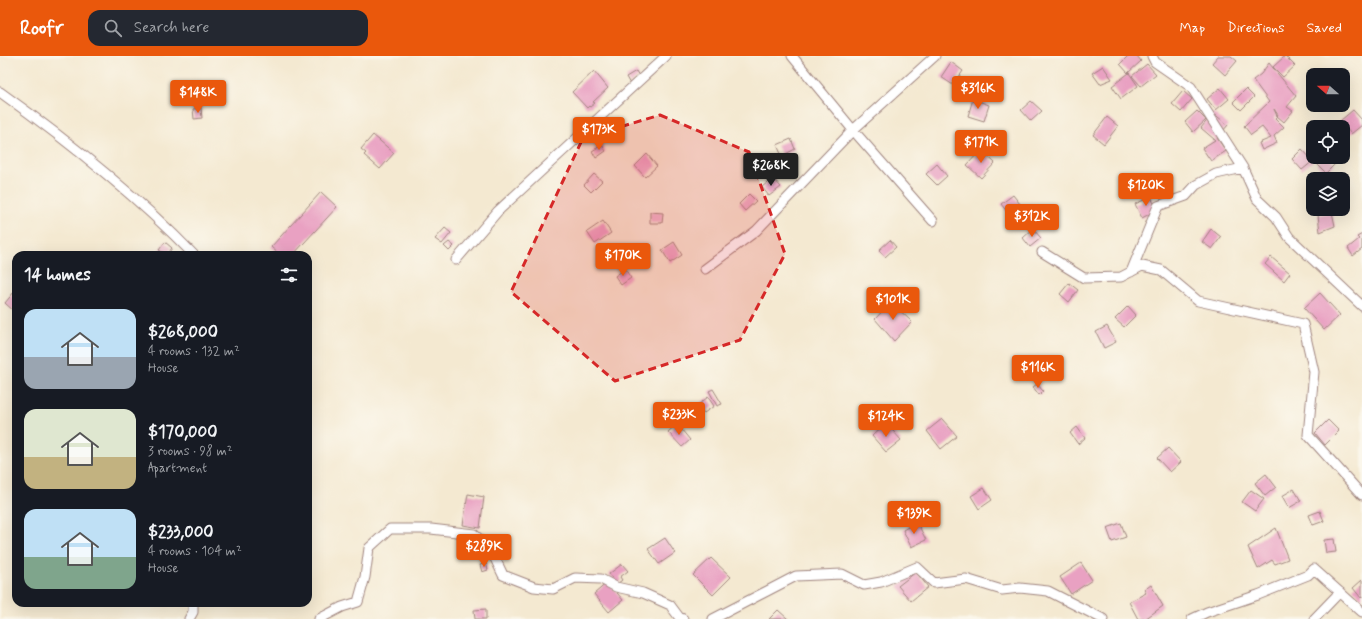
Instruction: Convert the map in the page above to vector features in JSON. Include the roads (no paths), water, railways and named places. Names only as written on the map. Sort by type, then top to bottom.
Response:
[{"type":"street","points":[[456,260],[498,211],[666,56]]},
{"type":"street","points":[[792,56],[853,130],[933,222]]},
{"type":"street","points":[[705,269],[756,231],[853,130],[935,56]]},
{"type":"street","points":[[1152,56],[1155,62],[1191,86],[1243,168],[1258,200],[1276,217],[1289,237],[1362,306]]},
{"type":"street","points":[[0,92],[35,117],[159,219],[190,251]]},
{"type":"street","points":[[1130,272],[1158,206],[1186,196],[1196,185],[1216,174],[1243,168]]},
{"type":"street","points":[[1042,252],[1084,278],[1121,277],[1142,266],[1161,270],[1198,301],[1303,324],[1314,372],[1308,435],[1362,495]]},
{"type":"street","points":[[319,619],[342,607],[358,602],[365,577],[369,548],[390,529],[431,529],[474,534],[491,550],[503,575],[534,587],[553,590],[575,578],[601,579],[616,587],[643,593],[670,605],[683,619]]},
{"type":"street","points":[[713,619],[796,576],[842,574],[864,585],[881,582],[917,567],[934,583],[966,579],[1002,590],[1020,588],[1048,591],[1103,619]]},
{"type":"street","points":[[1192,619],[1207,612],[1258,595],[1308,575],[1314,569],[1362,612]]},
{"type":"street","points":[[1314,619],[1340,592]]},
{"type":"street","points":[[189,619],[193,612],[193,607]]}]
